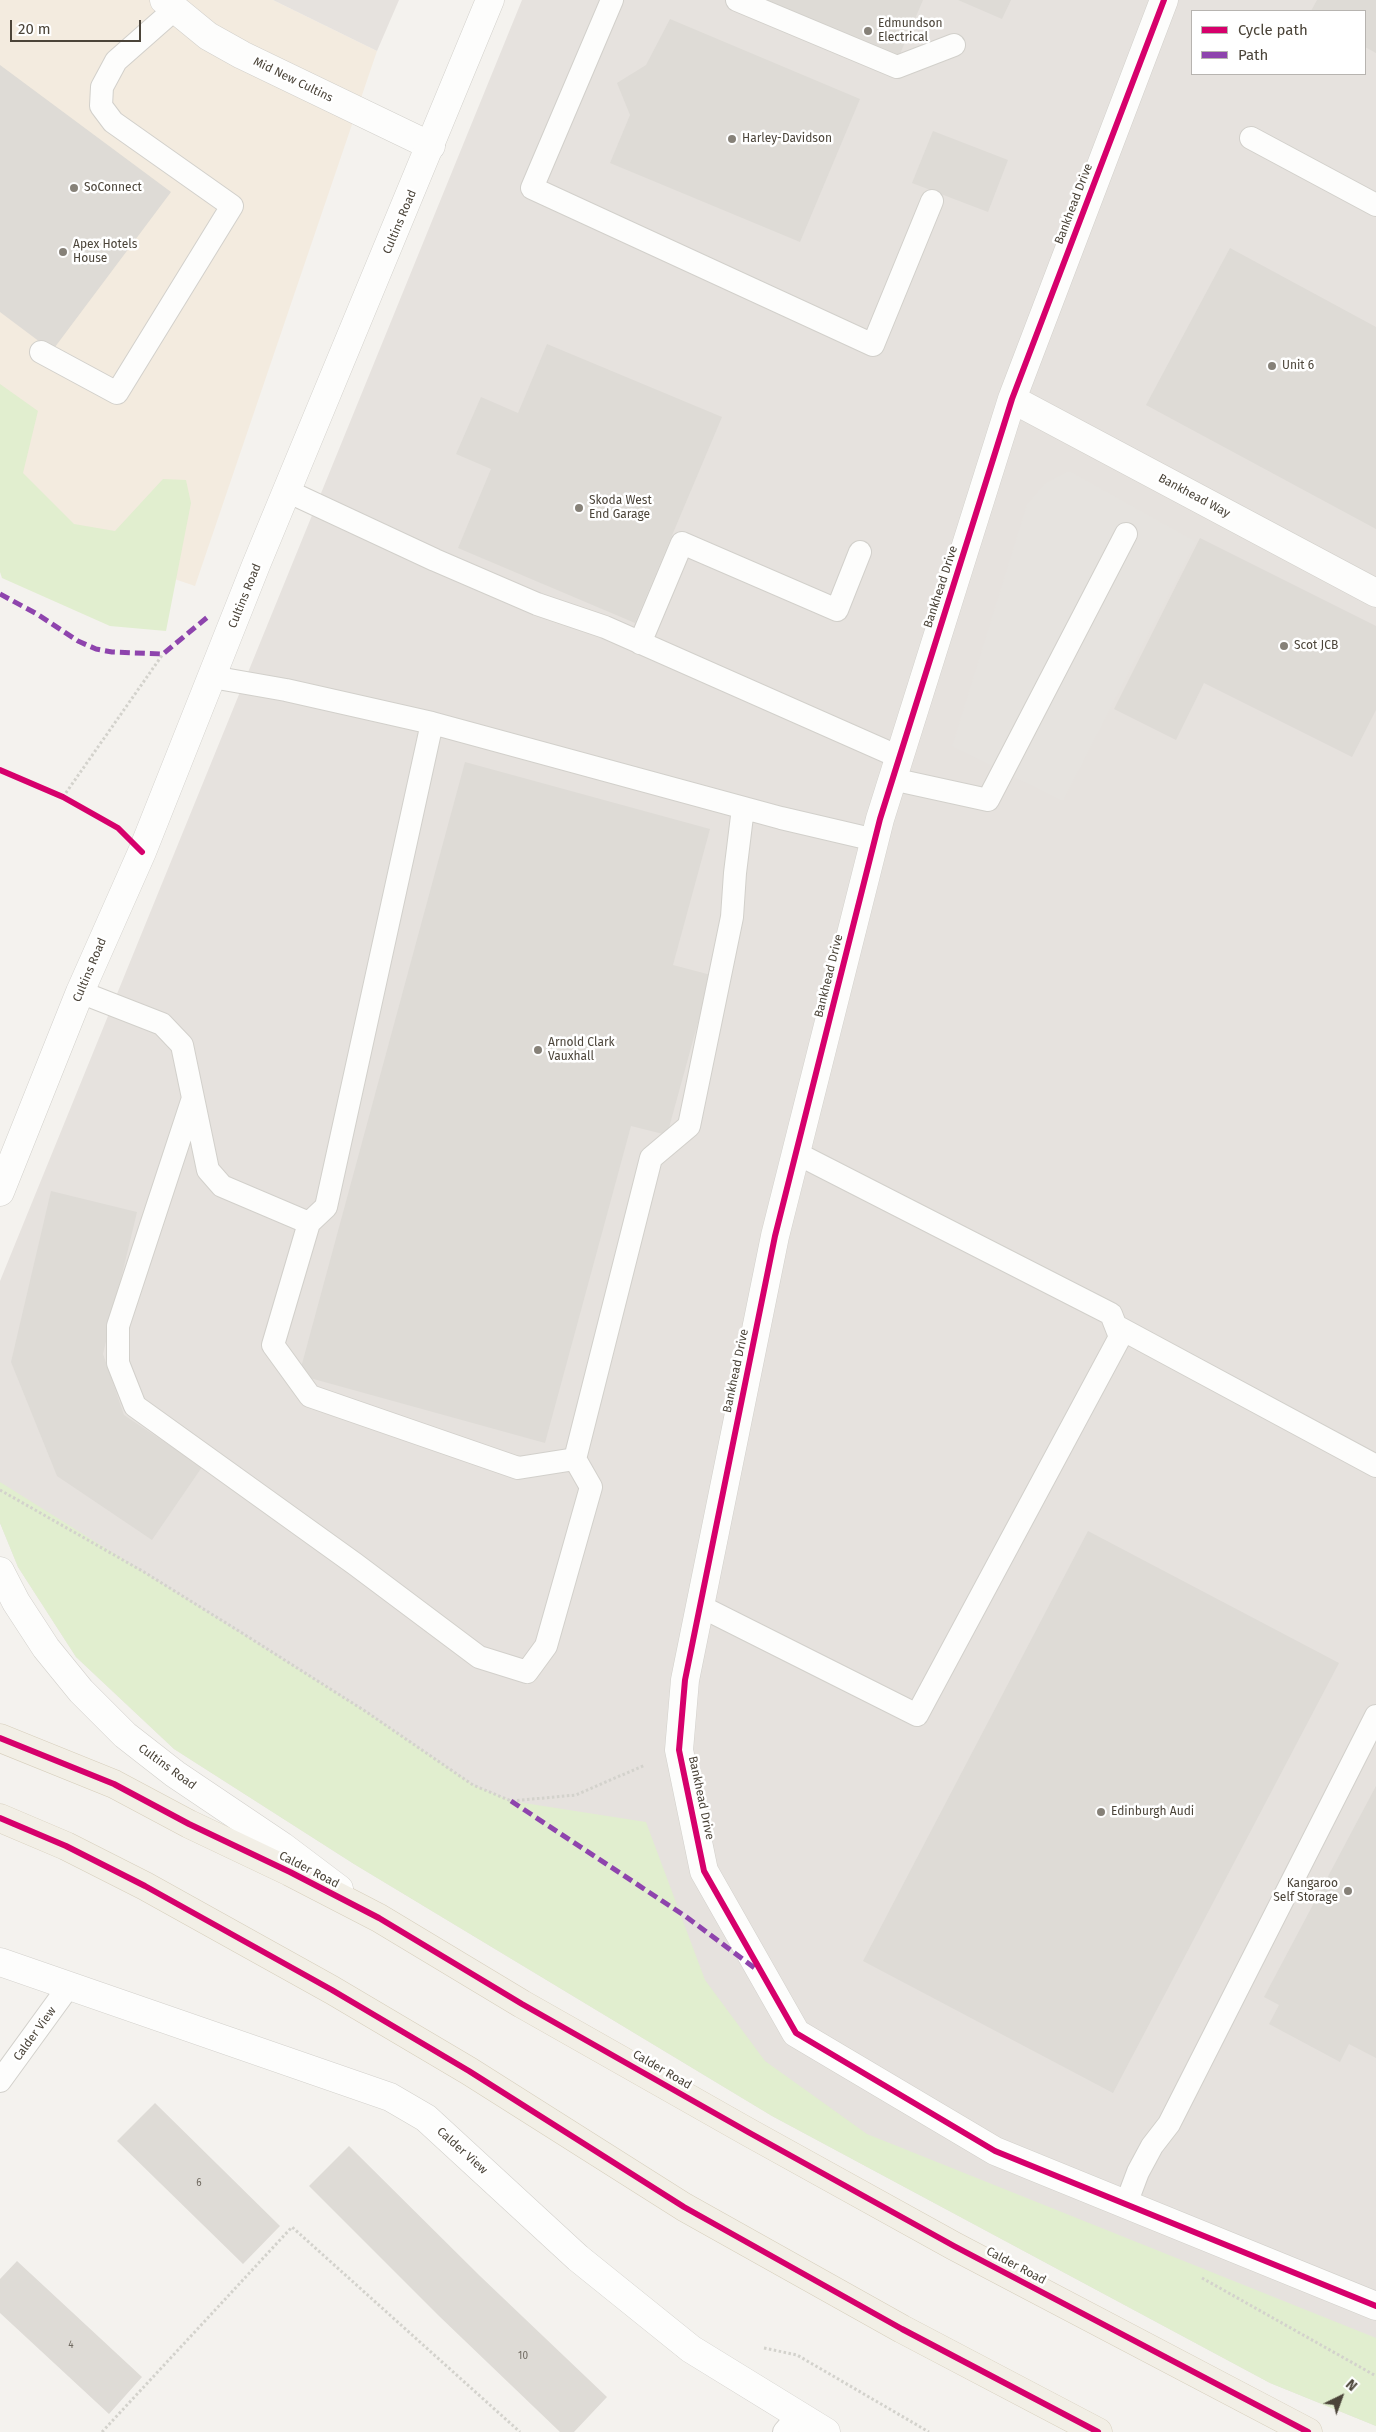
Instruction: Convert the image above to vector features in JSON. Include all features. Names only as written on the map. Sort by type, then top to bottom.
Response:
[{"type":"main road","name":"Calder Road","points":[[0,1738],[114,1784],[189,1824],[379,1918],[522,2004],[954,2246],[1308,2432]]},
{"type":"main road","points":[[0,1818],[66,1846],[145,1886],[324,1985],[469,2072],[684,2207],[902,2329],[1098,2432]]},
{"type":"street","name":"Cultins Road","points":[[0,1192],[6,1158],[142,852],[287,491],[490,0]]},
{"type":"street","name":"Bankhead Drive","points":[[1126,2204],[995,2151],[796,2033],[704,1871],[679,1750],[685,1680],[775,1236],[874,840],[1012,399],[1164,0]]},
{"type":"street","name":"Mid New Cultins","points":[[169,4],[208,36],[242,55],[431,146]]},
{"type":"street","name":"Bankhead Way","points":[[1012,399],[1376,593]]},
{"type":"street","name":"Cultins Road","points":[[0,1571],[16,1602],[46,1648],[81,1691],[125,1735],[175,1774],[282,1846],[379,1918]]},
{"type":"street","name":"Calder View","points":[[0,1962],[390,2097],[426,2118],[578,2258],[690,2349],[791,2424],[826,2432]]},
{"type":"street","points":[[1126,2204],[1376,2306]]},
{"type":"lane","points":[[612,0],[532,188],[872,345],[932,201]]},
{"type":"lane","points":[[737,0],[897,67],[954,45]]},
{"type":"lane","points":[[41,352],[117,393],[232,206],[113,122],[101,106],[102,87],[116,62],[169,4]]},
{"type":"lane","points":[[1251,138],[1376,205]]},
{"type":"lane","points":[[287,491],[469,575],[537,604],[605,627],[896,768],[988,800],[1126,534]]},
{"type":"lane","points":[[640,643],[682,542],[837,610],[860,552]]},
{"type":"lane","points":[[212,678],[286,690],[432,723],[743,808],[874,840]]},
{"type":"lane","points":[[432,723],[326,1207],[309,1223],[273,1345],[310,1396],[518,1468],[575,1459]]},
{"type":"lane","points":[[193,1098],[118,1326],[118,1363],[135,1406],[355,1564],[479,1657],[527,1672],[546,1646],[590,1488],[575,1459],[651,1158],[689,1126],[732,917],[743,808]]},
{"type":"lane","points":[[80,992],[162,1024],[182,1045],[208,1170],[222,1186],[309,1223]]},
{"type":"lane","points":[[700,1606],[917,1715],[1120,1337],[1111,1314],[796,1153]]},
{"type":"lane","points":[[1116,1326],[1376,1466]]},
{"type":"lane","points":[[1126,2204],[1138,2172],[1152,2146],[1169,2124],[1376,1716]]},
{"type":"lane","name":"Calder View","points":[[0,2081],[69,1986]]},
{"type":"path","points":[[63,797],[163,654]]},
{"type":"path","points":[[54,794],[70,802]]},
{"type":"path","points":[[0,1490],[144,1572],[242,1633],[365,1711],[473,1785],[511,1801],[576,1795],[679,1750]]},
{"type":"path","points":[[102,2432],[292,2227],[520,2432]]},
{"type":"path","points":[[1198,2276],[1376,2376]]},
{"type":"path","points":[[759,2347],[797,2354],[929,2432]]},
{"type":"shaded area","points":[[0,0],[273,0],[377,51],[195,586],[13,524],[0,481]]},
{"type":"shaded area","points":[[273,0],[399,0],[377,51]]},
{"type":"shaded area","points":[[522,0],[1376,0],[1376,2426],[1270,2383],[772,2116],[354,1864],[174,1749],[76,1657],[18,1567],[0,1523],[0,1281]]},
{"type":"shaded area","points":[[1069,471],[1196,542],[1063,801],[952,746],[1027,504],[1044,484]]},
{"type":"green space","points":[[0,384],[38,411],[23,473],[74,524],[115,531],[163,479],[186,480],[191,503],[166,631],[110,626],[2,578],[0,572]]},
{"type":"green space","points":[[0,1482],[365,1711],[473,1785],[511,1801],[646,1822],[705,1980],[765,2061],[867,2134],[1376,2338],[1376,2426],[1270,2383],[772,2116],[354,1864],[174,1749],[76,1657],[18,1567],[0,1523]]},
{"type":"building","name":"Edmundson Electrical","points":[[754,0],[923,0],[897,61]]},
{"type":"building","name":"Edmundson Electrical","points":[[958,0],[1011,0],[1002,19]]},
{"type":"building","points":[[1317,0],[1376,0],[1376,53],[1366,48],[1366,10],[1312,10]]},
{"type":"building","name":"Harley-Davidson","points":[[670,19],[860,99],[800,242],[610,163],[630,115],[617,83],[646,65]]},
{"type":"building","name":"Apex Hotels House","points":[[0,65],[171,192],[52,351],[0,312]]},
{"type":"building","points":[[933,131],[1008,160],[988,212],[912,183]]},
{"type":"building","name":"Unit 6","points":[[1230,248],[1376,327],[1376,529],[1146,405]]},
{"type":"building","name":"Skoda West End Garage","points":[[547,344],[722,417],[635,623],[458,548],[491,469],[456,454],[481,397],[518,413]]},
{"type":"building","points":[[1200,538],[1376,626],[1376,710],[1352,757],[1204,683],[1176,740],[1114,709]]},
{"type":"building","name":"Arnold Clark Vauxhall","points":[[465,762],[710,829],[673,965],[711,975],[667,1135],[631,1126],[545,1443],[299,1375]]},
{"type":"building","points":[[51,1191],[137,1212],[103,1354],[124,1415],[202,1467],[152,1540],[57,1476],[11,1362]]},
{"type":"building","name":"Edinburgh Audi","points":[[1088,1531],[1339,1663],[1113,2093],[863,1961]]},
{"type":"building","name":"Kangaroo Self Storage","points":[[1376,1786],[1376,2058],[1349,2044],[1340,2062],[1269,2024],[1279,2005],[1264,1997]]},
{"type":"building","points":[[155,2103],[280,2226],[243,2264],[117,2141]]},
{"type":"building","points":[[349,2146],[480,2276],[607,2397],[574,2432],[560,2432],[439,2316],[309,2186]]},
{"type":"building","points":[[17,2261],[142,2377],[109,2414],[0,2313],[0,2279]]},
{"type":"marked path","points":[[0,594],[37,614],[78,641],[96,649],[112,652],[163,654],[210,615]]},
{"type":"marked path","points":[[511,1801],[685,1916],[756,1969]]},
{"type":"cycle path","points":[[1164,0],[1012,399],[880,819],[775,1236],[685,1680],[679,1750],[704,1871],[796,2033],[995,2151],[1376,2306]]},
{"type":"cycle path","points":[[0,770],[63,797],[118,828],[142,852]]},
{"type":"cycle path","points":[[0,1738],[114,1784],[189,1824],[290,1872],[379,1918],[522,2004],[954,2246],[1308,2432]]},
{"type":"cycle path","points":[[0,1818],[66,1846],[145,1886],[332,1990],[469,2071],[684,2207],[902,2329],[1098,2432]]},
{"type":"place","name":"Edmundson Electrical","points":[[868,31]]},
{"type":"place","name":"Harley-Davidson","points":[[732,139]]},
{"type":"place","name":"SoConnect","points":[[74,188]]},
{"type":"place","name":"Apex Hotels House","points":[[63,252]]},
{"type":"place","name":"Unit 6","points":[[1272,366]]},
{"type":"place","name":"Skoda West End Garage","points":[[579,508]]},
{"type":"place","name":"Scot JCB","points":[[1284,646]]},
{"type":"place","name":"Arnold Clark Vauxhall","points":[[538,1050]]},
{"type":"place","name":"Edinburgh Audi","points":[[1101,1812]]},
{"type":"place","name":"Kangaroo Self Storage","points":[[1348,1891]]}]
